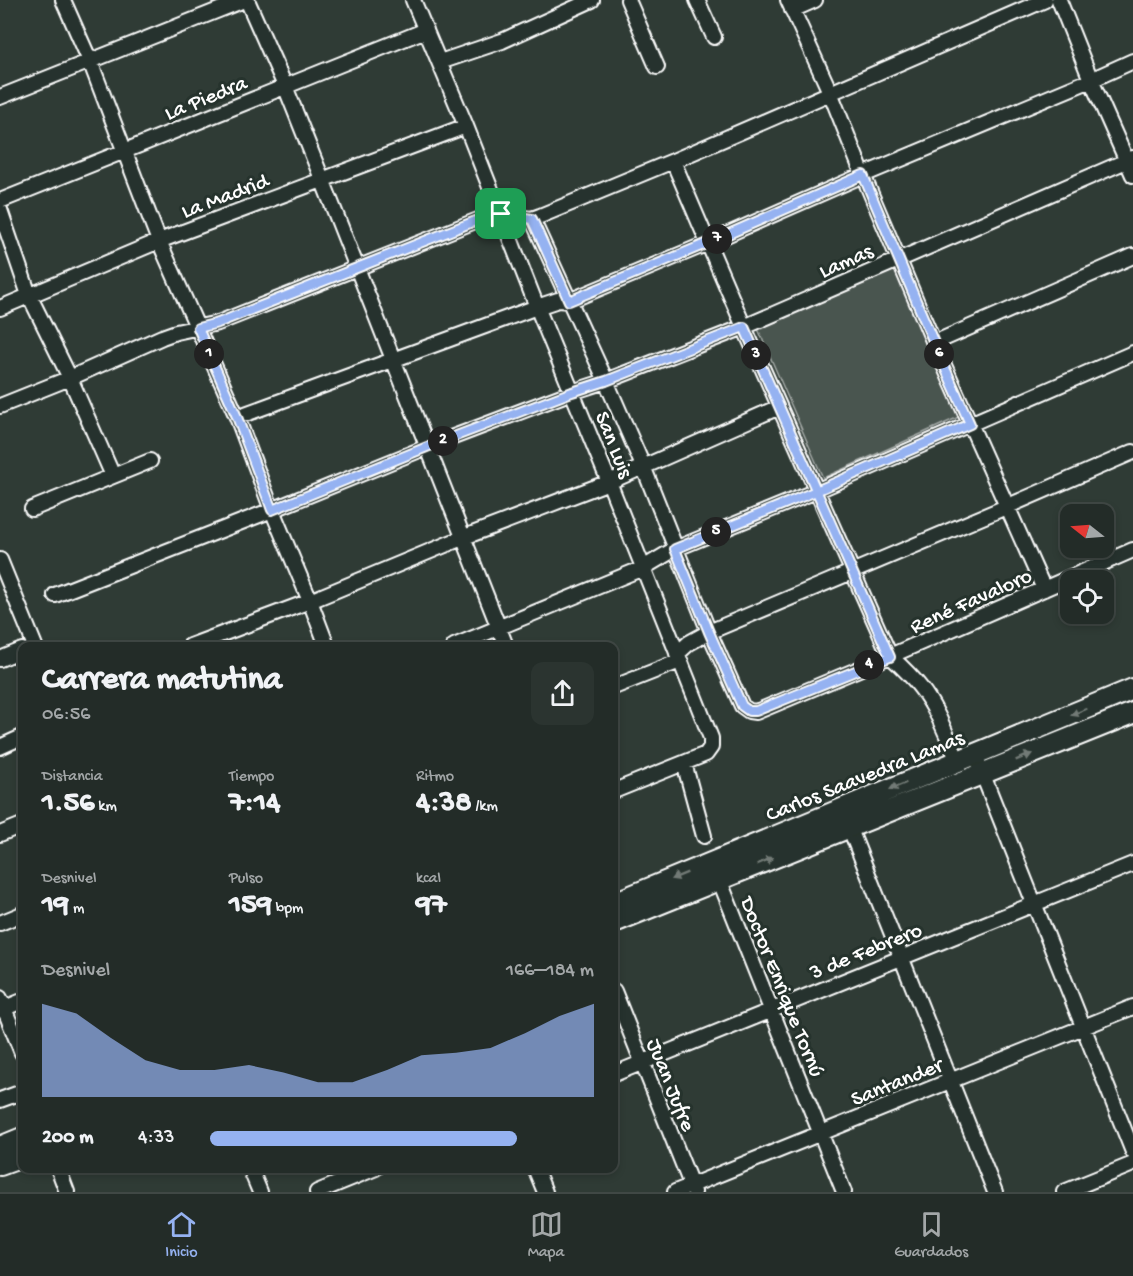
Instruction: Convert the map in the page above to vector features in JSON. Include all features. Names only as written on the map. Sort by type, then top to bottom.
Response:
[{"type":"main road","name":"Carlos Saavedra Lamas","points":[[846,818],[967,758],[1128,691]]},
{"type":"main road","points":[[618,920],[716,871],[846,818],[982,773],[1132,715]]},
{"type":"main road","points":[[618,902],[716,871]]},
{"type":"main road","points":[[0,1147],[18,1140]]},
{"type":"main road","points":[[0,1166],[18,1159]]},
{"type":"street","points":[[63,0],[90,61],[159,241],[237,417],[325,642]]},
{"type":"street","points":[[0,97],[245,0],[285,86],[504,642]]},
{"type":"street","name":"San Luis","points":[[413,0],[466,126],[711,738],[711,747],[706,754],[684,763]]},
{"type":"street","points":[[440,62],[502,41],[592,0]]},
{"type":"street","points":[[628,0],[657,67]]},
{"type":"street","points":[[697,0],[714,37]]},
{"type":"street","points":[[815,0],[790,5],[830,92],[934,343],[1044,589]]},
{"type":"street","points":[[0,406],[162,337],[218,323],[493,214],[532,219],[673,161],[1045,0]]},
{"type":"street","points":[[1059,0],[1091,80],[1130,159],[1133,175]]},
{"type":"street","name":"La Piedra","points":[[0,201],[426,30]]},
{"type":"street","points":[[237,417],[537,307],[558,300],[569,301],[1133,61]]},
{"type":"street","name":"La Madrid","points":[[0,308],[159,241],[466,126]]},
{"type":"street","name":"Lamas","points":[[55,595],[427,447],[744,327],[1130,159]]},
{"type":"street","points":[[673,161],[890,657],[921,688],[967,758],[982,773],[1133,1152]]},
{"type":"street","points":[[0,210],[29,295],[70,378],[112,476]]},
{"type":"street","points":[[532,219],[643,466],[709,632]]},
{"type":"street","points":[[934,343],[1133,256]]},
{"type":"street","points":[[464,642],[643,568],[675,549],[816,491],[1133,353]]},
{"type":"street","points":[[201,642],[609,482],[779,407]]},
{"type":"street","points":[[618,685],[679,657],[689,643],[709,632],[1133,452]]},
{"type":"street","points":[[32,509],[150,460]]},
{"type":"street","name":"René Favaloro","points":[[709,632],[742,706],[749,711],[756,711],[890,657],[1133,550]]},
{"type":"street","points":[[1,567],[29,642]]},
{"type":"street","points":[[0,659],[18,652]]},
{"type":"street","points":[[1128,691],[1132,715]]},
{"type":"street","points":[[0,747],[18,739]]},
{"type":"street","points":[[618,789],[684,763],[704,836]]},
{"type":"street","points":[[846,818],[995,1192]]},
{"type":"street","points":[[0,834],[18,827]]},
{"type":"street","name":"3 de Febrero","points":[[618,1072],[1133,864]]},
{"type":"street","name":"Doctor Enrique Tornú","points":[[716,871],[844,1192]]},
{"type":"street","points":[[0,923],[18,916]]},
{"type":"street","name":"Juan Jufre","points":[[618,1001],[692,1189]]},
{"type":"street","points":[[18,1002],[1,1006],[18,1044]]},
{"type":"street","name":"Santander","points":[[675,1192],[692,1189],[820,1133],[1133,1007]]},
{"type":"street","points":[[0,1100],[18,1093]]},
{"type":"street","points":[[1064,1192],[1133,1164]]},
{"type":"street","points":[[60,1173],[67,1192]]},
{"type":"street","points":[[252,1173],[260,1192]]},
{"type":"street","points":[[317,1192],[364,1173]]},
{"type":"street","points":[[538,1173],[545,1192]]},
{"type":"shaded area","points":[[896,267],[961,416],[823,478],[758,329]]},
{"type":"route","points":[[501,214],[493,214],[218,323],[198,328],[237,417],[272,510],[427,447],[744,327],[816,491],[888,650],[890,657],[756,711],[749,711],[742,706],[675,549],[816,491],[970,424],[863,175],[569,301],[532,219],[501,214]]}]
